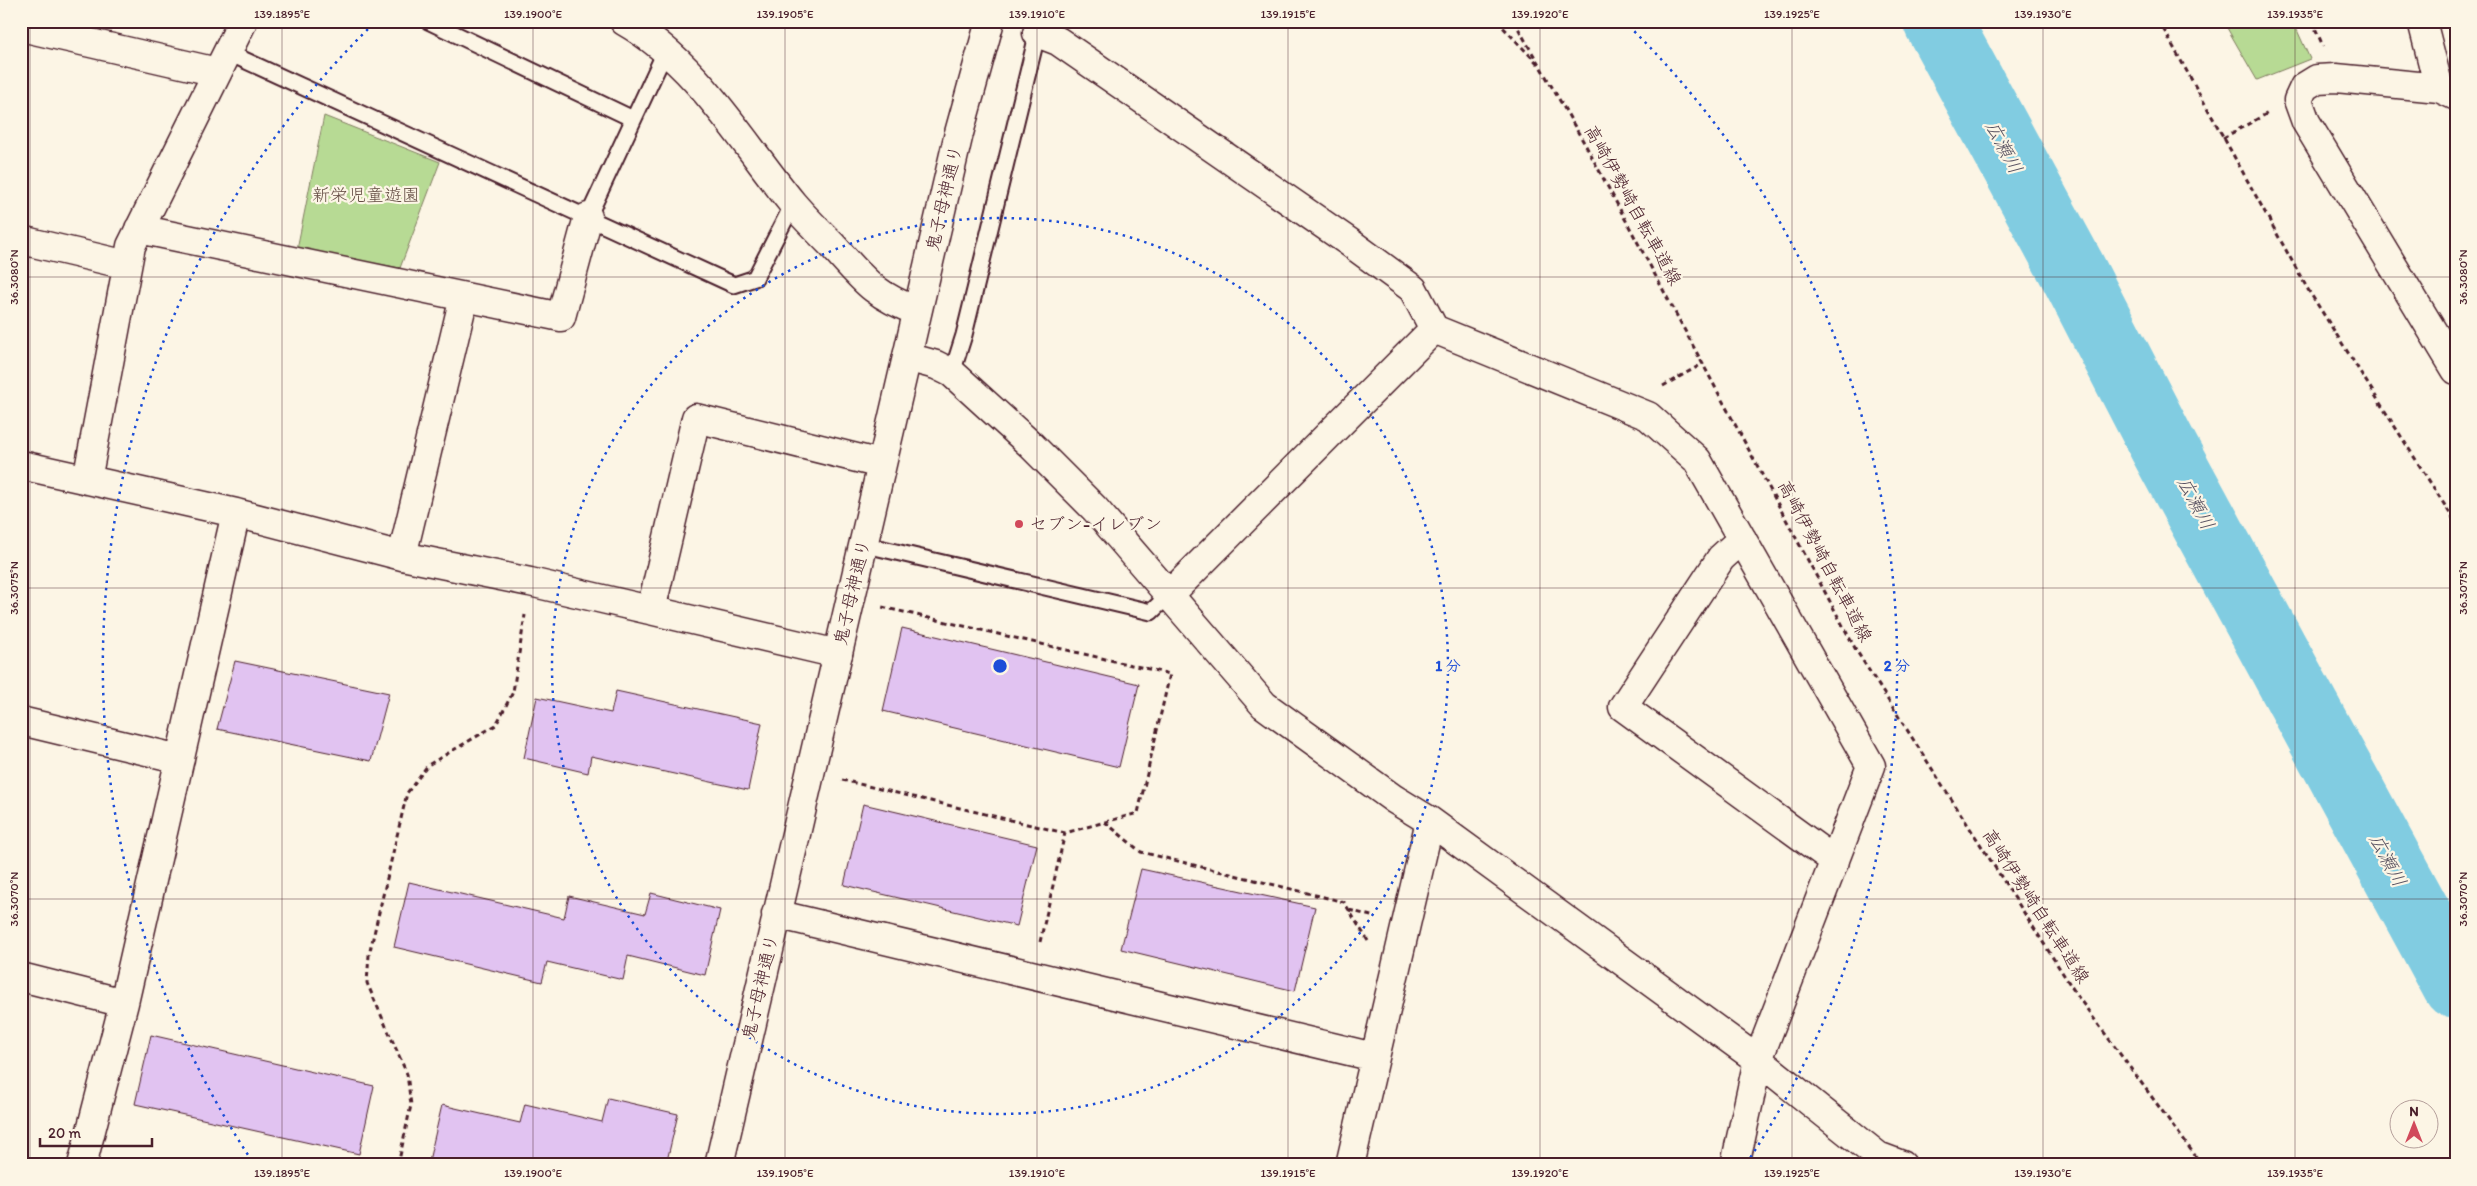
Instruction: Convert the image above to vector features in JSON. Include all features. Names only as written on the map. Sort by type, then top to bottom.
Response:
[{"type":"street","points":[[87,480],[130,246],[244,21]]},
{"type":"street","points":[[624,21],[665,52],[706,90],[794,204],[874,291],[891,302],[917,311]]},
{"type":"street","name":"鬼子母神通り","points":[[719,1165],[959,133],[990,21]]},
{"type":"street","points":[[2422,21],[2447,92],[2336,78],[2317,79],[2304,87],[2298,100],[2306,122],[2456,370]]},
{"type":"street","points":[[21,27],[223,62]]},
{"type":"street","points":[[1039,27],[1349,242],[1413,289],[1434,329],[1648,416],[1697,460],[1871,766],[1758,1060],[1735,1165]]},
{"type":"street","points":[[139,228],[561,317],[588,217]]},
{"type":"street","points":[[21,240],[127,265]]},
{"type":"street","points":[[402,556],[464,297]]},
{"type":"street","points":[[1170,594],[1434,329]]},
{"type":"street","points":[[907,357],[936,365],[952,373],[1030,445],[1095,509],[1264,705],[1394,799],[1430,821],[1758,1060],[1878,1156],[1902,1165]]},
{"type":"street","points":[[650,610],[696,418],[881,464]]},
{"type":"street","points":[[21,465],[236,513],[402,556],[530,582],[838,654]]},
{"type":"street","points":[[82,1165],[124,1003],[236,513]]},
{"type":"street","points":[[1742,540],[1721,558],[1622,707],[1835,861]]},
{"type":"street","points":[[21,721],[180,759]]},
{"type":"street","points":[[1350,1165],[1430,821]]},
{"type":"street","points":[[776,914],[1374,1057]]},
{"type":"street","points":[[21,977],[124,1003]]},
{"type":"lane","points":[[428,21],[633,119]]},
{"type":"lane","points":[[952,373],[964,336],[1039,27]]},
{"type":"lane","points":[[588,217],[665,52]]},
{"type":"lane","points":[[223,62],[588,217],[734,285],[755,278],[794,204]]},
{"type":"lane","points":[[862,544],[1151,612],[1170,594]]},
{"type":"path","points":[[1497,21],[1542,68]]},
{"type":"path","name":"高崎伊勢崎自転車道線","points":[[1514,21],[1542,68],[1699,355],[1856,650],[2078,997],[2202,1165]]},
{"type":"path","points":[[2160,21],[2222,138],[2307,288],[2456,523]]},
{"type":"path","points":[[2312,21],[2326,53]]},
{"type":"path","points":[[2222,138],[2275,109]]},
{"type":"path","points":[[398,1165],[411,1105],[407,1074],[367,983],[369,955],[407,793],[428,765],[496,725],[513,692],[530,582]]},
{"type":"path","points":[[841,780],[1065,833],[1138,813],[1170,674],[879,607]]},
{"type":"path","points":[[1104,822],[1141,852],[1344,902]]},
{"type":"path","points":[[1032,975],[1065,833]]},
{"type":"green space","points":[[2223,21],[2293,21],[2310,59],[2257,80]]},
{"type":"green space","name":"新栄児童遊園","points":[[324,116],[440,162],[400,268],[297,249]]},
{"type":"building","points":[[902,628],[1139,684],[1119,767],[883,711]]},
{"type":"building","points":[[235,661],[389,693],[371,761],[217,729]]},
{"type":"building","points":[[616,691],[762,723],[748,790],[591,756],[588,773],[524,758],[537,697],[611,713]]},
{"type":"building","points":[[863,804],[1037,845],[1017,926],[844,885]]},
{"type":"building","points":[[1141,869],[1315,907],[1295,991],[1121,949]]},
{"type":"building","points":[[409,882],[564,918],[569,896],[645,914],[651,893],[720,910],[705,975],[628,956],[623,980],[547,962],[542,982],[394,947]]},
{"type":"building","points":[[151,1035],[374,1086],[359,1154],[135,1104]]},
{"type":"building","points":[[608,1098],[678,1114],[666,1165],[598,1165],[584,1161],[583,1165],[428,1165],[442,1105],[520,1123],[525,1104],[602,1122]]},
{"type":"waterway","name":"広瀬川","points":[[1937,21],[2071,268],[2163,446],[2456,985]]},
{"type":"place","name":"セブン-イレブン","points":[[1019,524]]}]
